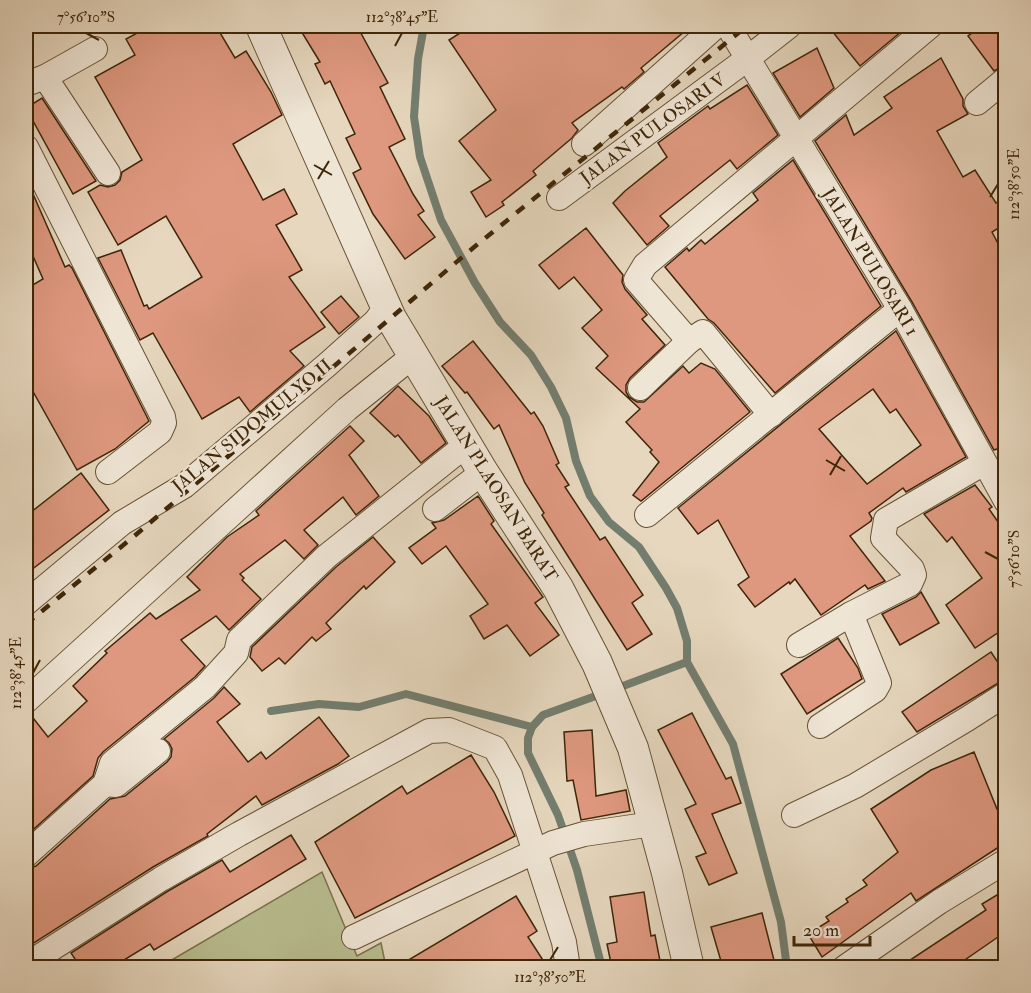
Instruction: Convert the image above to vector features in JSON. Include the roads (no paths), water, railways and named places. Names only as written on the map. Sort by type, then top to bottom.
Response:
[{"type":"street","name":"JALAN PLAOSAN BARAT","points":[[261,26],[386,307],[466,445],[558,588],[597,663],[633,748],[689,968]]},
{"type":"street","points":[[584,144],[716,26]]},
{"type":"street","name":"JALAN PULOSARI 1","points":[[728,26],[993,467],[1005,501]]},
{"type":"street","name":"JALAN PULOSARI V","points":[[559,198],[789,26]]},
{"type":"street","points":[[689,341],[636,280],[645,265],[930,26]]},
{"type":"street","points":[[95,49],[35,80],[108,173]]},
{"type":"street","points":[[977,103],[1005,79]]},
{"type":"street","points":[[26,147],[163,417],[164,423],[160,432],[108,472]]},
{"type":"street","name":"JALAN SIDOMULYO II","points":[[27,599],[122,522],[184,486],[328,364],[376,321],[386,307]]},
{"type":"street","points":[[646,515],[900,309]]},
{"type":"street","points":[[640,388],[689,341],[703,332],[771,415]]},
{"type":"street","points":[[26,701],[347,409],[413,356]]},
{"type":"street","points":[[26,855],[105,784],[112,763],[205,687],[236,653],[239,640],[327,556],[466,445]]},
{"type":"street","points":[[799,645],[851,614],[906,588],[912,580],[912,569],[883,538],[886,520],[993,467]]},
{"type":"street","points":[[435,509],[483,472]]},
{"type":"street","points":[[820,726],[875,690],[879,683],[851,614]]},
{"type":"street","points":[[794,815],[855,786],[1005,694]]},
{"type":"street","points":[[26,965],[200,856],[429,731],[449,730],[495,748],[510,775],[564,942],[568,968]]},
{"type":"street","points":[[105,784],[116,785],[158,751]]},
{"type":"street","points":[[354,937],[535,850],[584,834],[653,824]]},
{"type":"street","points":[[844,968],[939,902],[1005,861]]},
{"type":"waterway","points":[[424,26],[418,59],[414,117],[420,157],[441,220],[475,283],[500,322],[531,355],[551,387],[566,418],[576,461],[590,496],[609,522],[639,547],[677,608],[687,641],[687,662],[733,744],[781,922],[787,968]]},
{"type":"waterway","points":[[615,689],[687,662]]},
{"type":"waterway","points":[[602,968],[577,870],[558,815],[528,753],[528,738],[532,727],[543,715],[604,693]]},
{"type":"waterway","points":[[271,711],[319,704],[359,707],[406,694],[532,727]]},
{"type":"railway","points":[[26,624],[132,538],[473,248],[747,26]]}]
